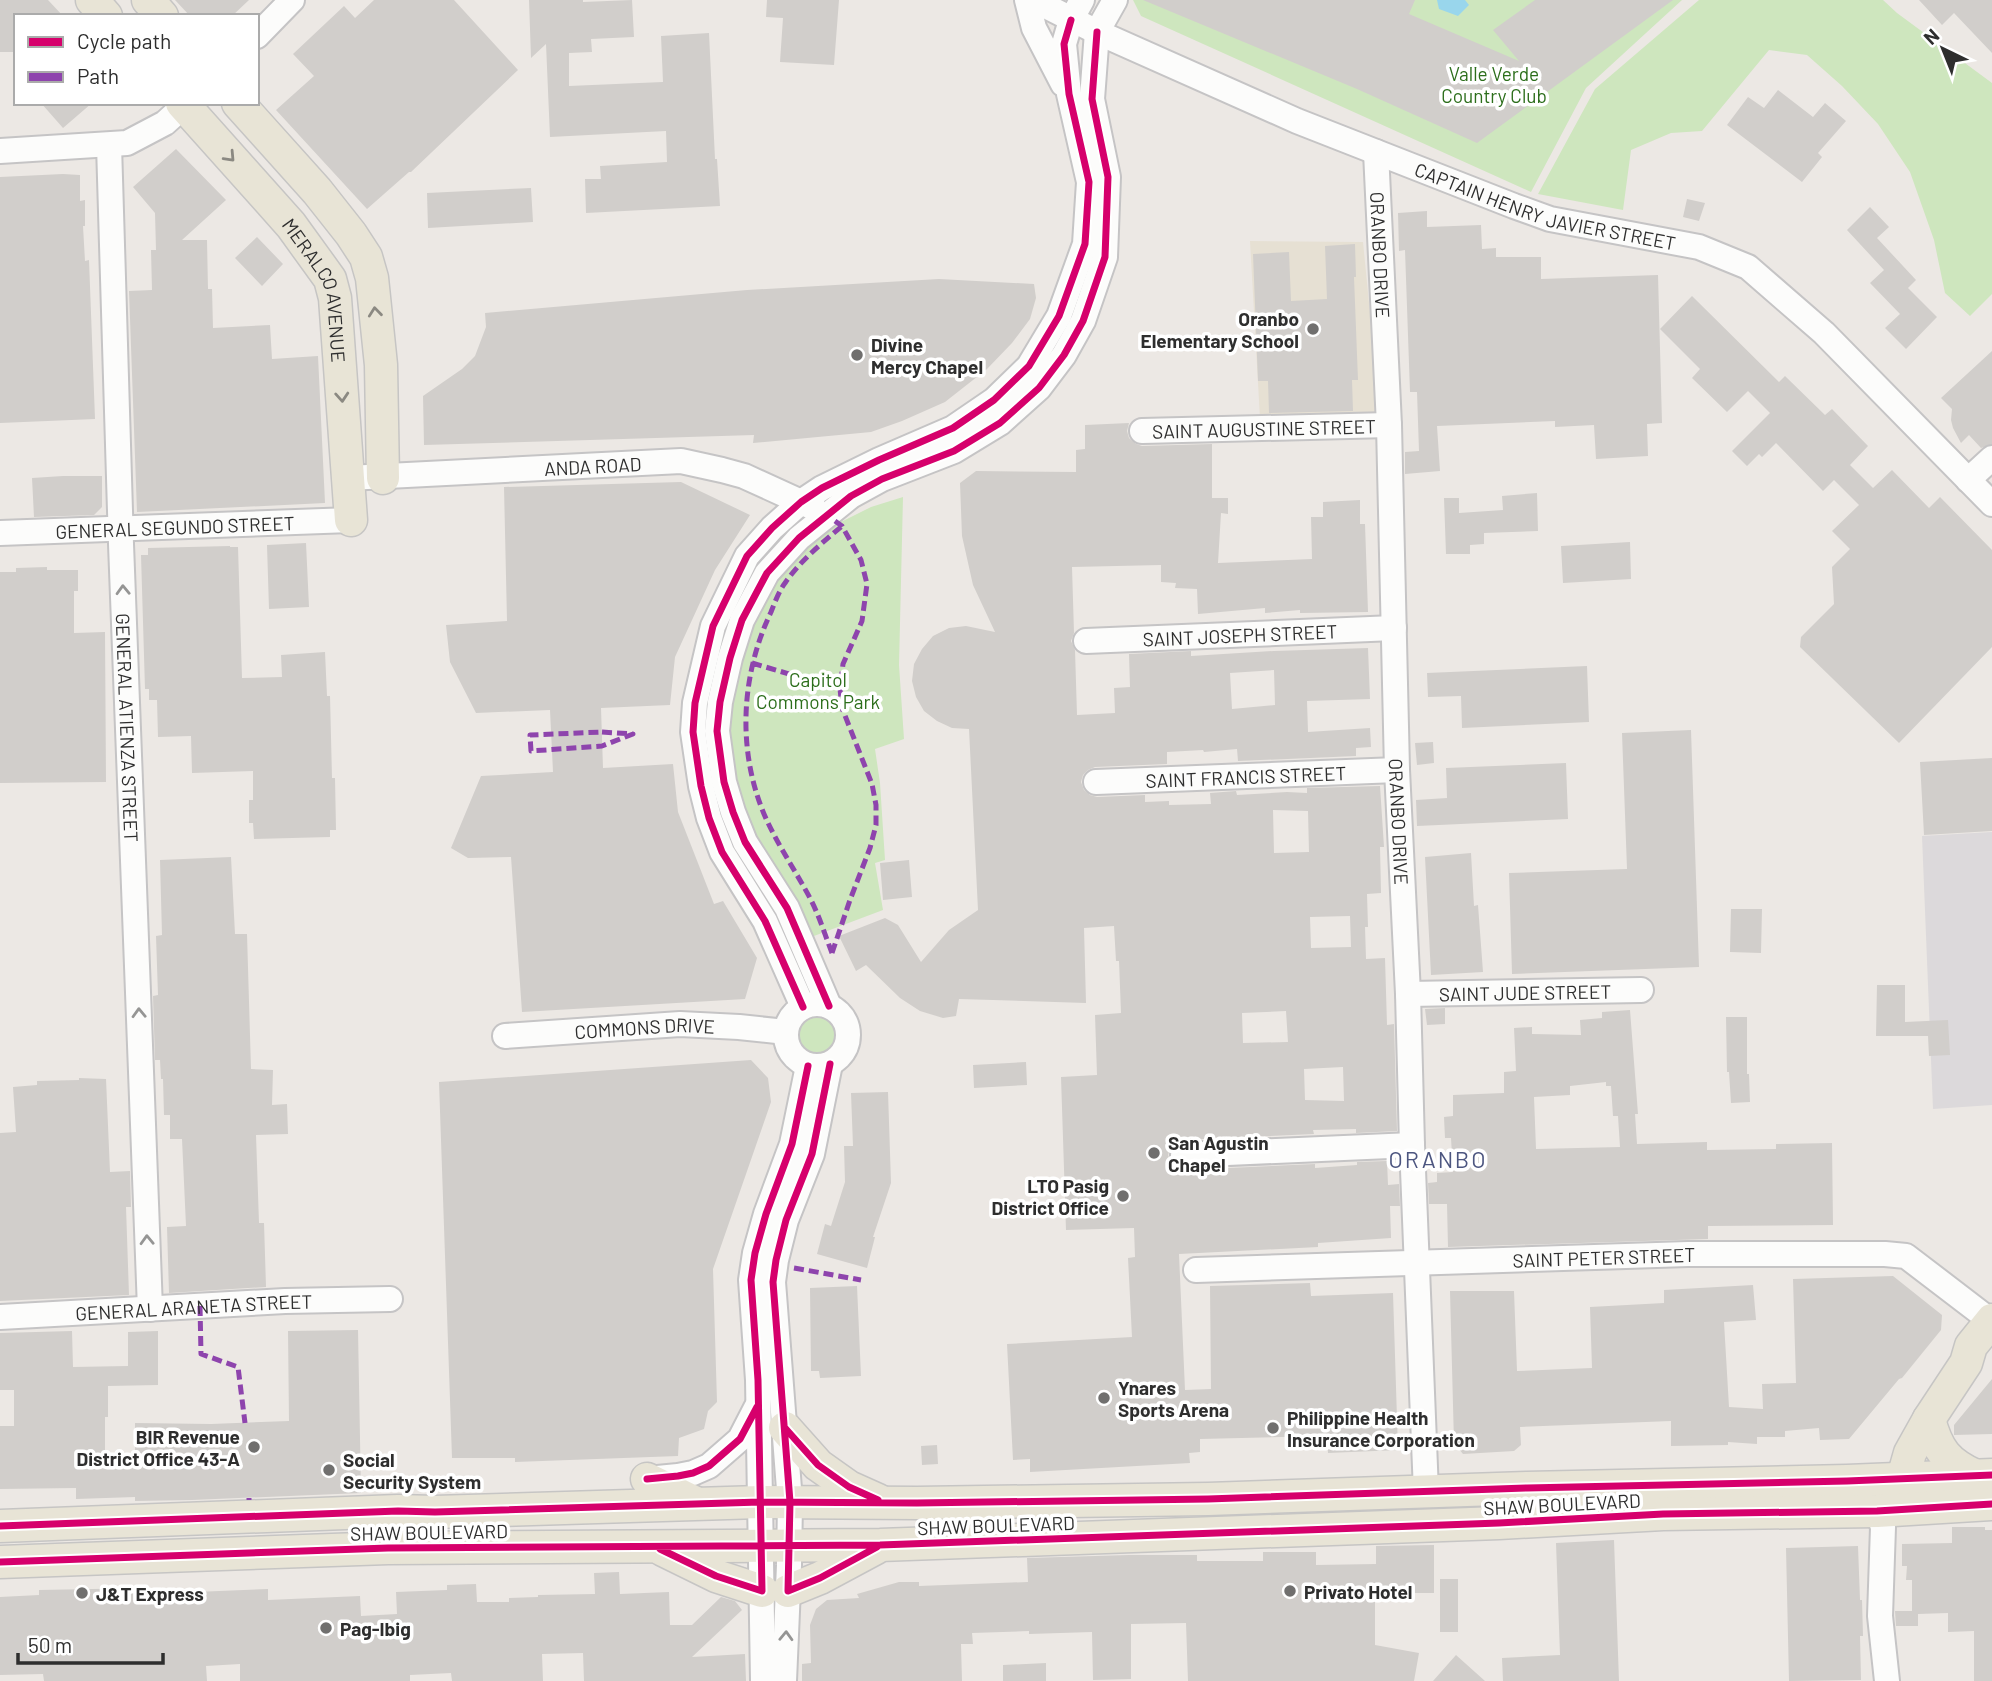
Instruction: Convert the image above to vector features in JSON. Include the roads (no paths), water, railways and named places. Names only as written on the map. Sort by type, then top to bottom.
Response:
[{"type":"main road","points":[[92,0],[104,14]]},
{"type":"main road","points":[[148,0],[160,14]]},
{"type":"main road","name":"MERALCO AVENUE","points":[[185,105],[291,225],[330,279],[335,298],[351,520]]},
{"type":"main road","points":[[240,105],[323,198],[366,257],[372,278],[381,365],[383,478]]},
{"type":"main road","points":[[291,225],[323,198]]},
{"type":"main road","points":[[1885,1516],[1891,1479],[1890,1453],[1956,1356],[1971,1346],[1991,1320]]},
{"type":"main road","points":[[1891,1479],[1966,1363],[1971,1346]]},
{"type":"main road","points":[[1929,1419],[1942,1452],[1959,1468],[1984,1476]]},
{"type":"main road","points":[[785,1428],[818,1465],[849,1487],[882,1502]]},
{"type":"main road","name":"SHAW BOULEVARD","points":[[0,1527],[398,1511],[775,1502],[1208,1499],[1984,1476]]},
{"type":"main road","points":[[647,1479],[699,1504]]},
{"type":"main road","points":[[470,1511],[508,1490]]},
{"type":"main road","name":"SHAW BOULEVARD","points":[[0,1562],[388,1548],[880,1545],[1499,1523],[1663,1514],[1885,1516],[1992,1504]]},
{"type":"main road","points":[[656,1546],[716,1576],[775,1591],[820,1578],[880,1545]]},
{"type":"street","points":[[259,34],[292,0]]},
{"type":"street","points":[[1027,0],[1034,28],[1069,94]]},
{"type":"street","name":"CAPTAIN HENRY JAVIER STREET","points":[[1034,0],[1077,10],[1097,32],[1297,121],[1550,219],[1699,247],[1748,267],[1824,333],[1992,504]]},
{"type":"street","points":[[829,1006],[787,908],[745,842],[733,813],[724,782],[716,731],[727,669],[742,620],[768,573],[799,538],[851,496],[954,450],[1000,423],[1039,388],[1083,321],[1105,257],[1108,177],[1092,99],[1097,32],[1115,0]]},
{"type":"street","points":[[803,1007],[765,921],[722,852],[704,797],[693,732],[695,703],[713,626],[747,556],[772,528],[801,502],[833,482],[953,428],[994,400],[1029,366],[1059,316],[1085,244],[1089,182],[1069,94],[1064,44],[1077,10]]},
{"type":"street","points":[[0,151],[127,143],[159,127],[183,105]]},
{"type":"street","name":"GENERAL ATIENZA STREET","points":[[109,145],[150,1309]]},
{"type":"street","name":"ORANBO DRIVE","points":[[1376,152],[1389,425],[1397,770],[1426,1492]]},
{"type":"street","name":"SAINT AUGUSTINE STREET","points":[[1142,431],[1389,425]]},
{"type":"street","points":[[1968,480],[1992,458]]},
{"type":"street","name":"ANDA ROAD","points":[[348,478],[681,461],[744,477],[826,514]]},
{"type":"street","name":"GENERAL SEGUNDO STREET","points":[[0,533],[351,520]]},
{"type":"street","name":"SAINT JOSEPH STREET","points":[[1086,641],[1394,628]]},
{"type":"street","name":"SAINT FRANCIS STREET","points":[[1096,782],[1397,770]]},
{"type":"street","name":"SAINT JUDE STREET","points":[[1408,994],[1641,990]]},
{"type":"street","points":[[821,1004],[829,1006],[844,1018],[849,1036],[843,1053],[819,1065],[798,1061],[786,1043],[791,1017],[803,1007],[821,1004]]},
{"type":"street","name":"COMMONS DRIVE","points":[[505,1036],[680,1024],[786,1032]]},
{"type":"street","points":[[763,1681],[775,1591],[775,1502],[758,1404],[751,1280],[766,1214],[819,1065]]},
{"type":"street","points":[[775,1502],[785,1428],[773,1282],[786,1220],[812,1154],[819,1065]]},
{"type":"street","points":[[1183,1156],[1412,1145]]},
{"type":"street","name":"SAINT PETER STREET","points":[[1196,1270],[1688,1254],[1895,1255],[1906,1256],[1991,1320]]},
{"type":"street","name":"GENERAL ARANETA STREET","points":[[0,1317],[285,1301],[390,1299]]},
{"type":"street","points":[[647,1479],[693,1473],[709,1466],[740,1439],[758,1404]]},
{"type":"street","points":[[1885,1516],[1880,1616],[1886,1681]]},
{"type":"street","points":[[775,1591],[784,1681]]},
{"type":"water","points":[[1437,0],[1465,0],[1469,5],[1458,16],[1439,9]]},
{"type":"place","name":"Oranbo Elementary School","points":[[1313,329]]},
{"type":"place","name":"Divine Mercy Chapel","points":[[857,355]]},
{"type":"place","name":"San Agustin Chapel","points":[[1154,1153]]},
{"type":"place","name":"LTO Pasig District Office","points":[[1123,1196]]},
{"type":"place","name":"Ynares Sports Arena","points":[[1104,1398]]},
{"type":"place","name":"Philippine Health Insurance Corporation","points":[[1273,1428]]},
{"type":"place","name":"BIR Revenue District Office 43-A","points":[[254,1447]]},
{"type":"place","name":"Social Security System","points":[[329,1470]]},
{"type":"place","name":"Privato Hotel","points":[[1290,1591]]},
{"type":"place","name":"J&T Express","points":[[82,1593]]},
{"type":"place","name":"Pag-Ibig","points":[[326,1628]]},
{"type":"district","name":"ORANBO","points":[[1438,1159]]},
{"type":"park label","name":"Valle Verde Country Club","points":[[1494,84]]},
{"type":"park label","name":"Capitol Commons Park","points":[[818,690]]}]
